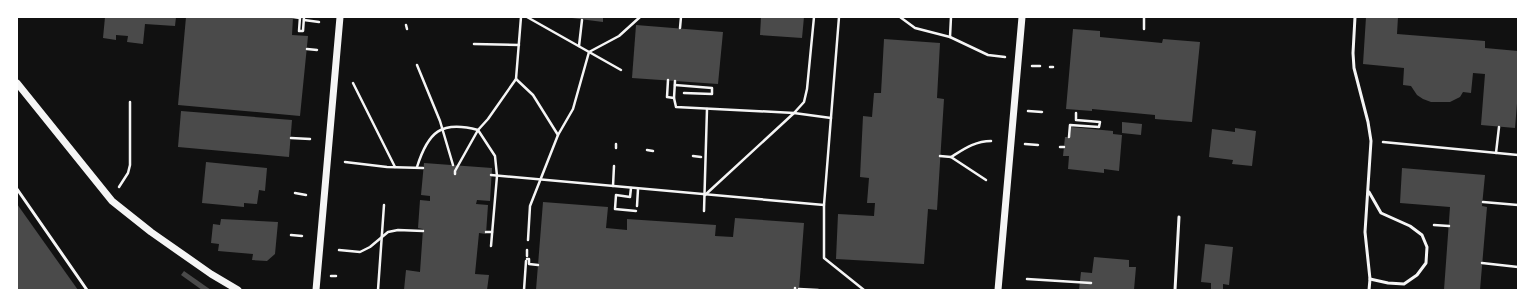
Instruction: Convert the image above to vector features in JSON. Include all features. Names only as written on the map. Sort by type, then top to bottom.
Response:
[{"type":"street","points":[[316,290],[340,17]]},
{"type":"street","points":[[998,290],[1022,17]]},
{"type":"street","points":[[17,82],[112,201],[151,232],[205,270],[238,290]]},
{"type":"lane","points":[[1354,17],[1354,68],[1372,141],[1365,232],[1370,279],[1369,290]]},
{"type":"lane","points":[[17,189],[86,290]]},
{"type":"lane","points":[[1368,191],[1381,213],[1410,226],[1422,235],[1427,247],[1426,263],[1417,275],[1404,284],[1388,283],[1370,279]]},
{"type":"lane","points":[[1175,290],[1180,217]]},
{"type":"path","points":[[293,17],[300,17],[299,30],[303,31],[304,18],[319,22]]},
{"type":"path","points":[[455,174],[455,171],[478,130],[484,124],[516,79],[521,17]]},
{"type":"path","points":[[527,17],[621,70]]},
{"type":"path","points":[[528,240],[530,206],[558,135],[573,109],[589,52],[619,36],[640,17]]},
{"type":"path","points":[[680,28],[681,17]]},
{"type":"path","points":[[705,195],[804,102],[807,89],[814,17]]},
{"type":"path","points":[[839,17],[824,205],[824,258],[864,290]]},
{"type":"path","points":[[900,17],[915,28],[950,37],[988,55],[1001,57]]},
{"type":"path","points":[[950,37],[951,17]]},
{"type":"path","points":[[1144,17],[1144,29]]},
{"type":"path","points":[[579,46],[582,20]]},
{"type":"path","points":[[474,44],[519,45]]},
{"type":"path","points":[[306,50],[317,50]]},
{"type":"path","points":[[417,64],[442,128],[453,165]]},
{"type":"path","points":[[1031,66],[1040,66]]},
{"type":"path","points":[[516,79],[533,95],[558,135]]},
{"type":"path","points":[[668,80],[667,97],[674,98]]},
{"type":"path","points":[[675,81],[674,98],[676,107],[794,113],[831,118]]},
{"type":"path","points":[[353,83],[395,167]]},
{"type":"path","points":[[675,85],[712,88],[712,94],[684,93]]},
{"type":"path","points":[[118,189],[128,173],[130,165],[130,102]]},
{"type":"path","points":[[704,211],[708,109]]},
{"type":"path","points":[[1026,110],[1042,112]]},
{"type":"path","points":[[1069,137],[1070,124],[1100,127],[1100,122],[1076,120],[1076,113]]},
{"type":"path","points":[[417,167],[421,153],[431,137],[442,128],[462,126],[478,130],[495,156],[498,176],[491,246]]},
{"type":"path","points":[[1496,153],[1499,127]]},
{"type":"path","points":[[291,138],[310,139]]},
{"type":"path","points":[[940,156],[951,156],[970,145],[981,141],[991,140]]},
{"type":"path","points":[[1372,141],[1518,156]]},
{"type":"path","points":[[1024,144],[1038,145]]},
{"type":"path","points":[[647,150],[653,151]]},
{"type":"path","points":[[693,156],[701,157]]},
{"type":"path","points":[[951,156],[986,180]]},
{"type":"path","points":[[345,162],[423,168]]},
{"type":"path","points":[[613,186],[614,166]]},
{"type":"path","points":[[491,175],[824,205]]},
{"type":"path","points":[[631,188],[630,197],[616,195],[615,209],[636,211]]},
{"type":"path","points":[[637,206],[638,189]]},
{"type":"path","points":[[295,193],[306,195]]},
{"type":"path","points":[[1483,202],[1518,205]]},
{"type":"path","points":[[378,290],[384,205]]},
{"type":"path","points":[[1434,224],[1449,226]]},
{"type":"path","points":[[339,250],[360,252],[370,247],[388,232],[398,230],[423,231]]},
{"type":"path","points":[[486,232],[492,232]]},
{"type":"path","points":[[291,235],[302,236]]},
{"type":"path","points":[[524,290],[527,250]]},
{"type":"path","points":[[527,259],[529,259],[529,264],[538,265]]},
{"type":"path","points":[[1482,263],[1518,266]]},
{"type":"path","points":[[1027,279],[1091,283]]},
{"type":"path","points":[[796,289],[818,290]]},
{"type":"building","points":[[105,17],[176,17],[175,26],[145,24],[143,44],[127,42],[128,36],[116,35],[116,40],[103,38]]},
{"type":"building","points":[[186,17],[293,17],[292,35],[308,36],[300,116],[178,105]]},
{"type":"building","points":[[564,17],[603,17],[603,22]]},
{"type":"building","points":[[761,17],[804,17],[802,38],[760,35]]},
{"type":"building","points":[[1366,17],[1398,17],[1397,34],[1485,41],[1485,48],[1518,51],[1518,91],[1515,128],[1481,125],[1485,74],[1473,73],[1471,93],[1463,92],[1460,97],[1450,102],[1431,102],[1417,95],[1411,86],[1403,85],[1404,68],[1363,64]]},
{"type":"building","points":[[636,25],[723,32],[718,84],[632,78]]},
{"type":"building","points":[[1073,29],[1100,31],[1100,37],[1162,43],[1163,39],[1200,42],[1192,122],[1155,119],[1155,115],[1092,109],[1092,111],[1066,109]]},
{"type":"building","points":[[884,39],[940,43],[937,98],[944,99],[937,210],[928,209],[924,264],[836,259],[838,214],[874,216],[875,203],[867,203],[869,178],[860,177],[863,116],[872,117],[874,93],[881,93]]},
{"type":"building","points":[[181,111],[292,120],[289,157],[178,147]]},
{"type":"building","points":[[1122,122],[1142,124],[1141,135],[1122,133]]},
{"type":"building","points":[[1071,127],[1113,131],[1113,134],[1122,135],[1119,171],[1104,169],[1104,173],[1068,169],[1069,156],[1063,156],[1065,137],[1070,137]]},
{"type":"building","points":[[1235,128],[1256,131],[1252,166],[1232,164],[1233,160],[1209,157],[1212,129],[1235,132]]},
{"type":"building","points":[[206,162],[267,168],[265,191],[259,190],[257,204],[244,203],[244,207],[202,203]]},
{"type":"building","points":[[424,163],[492,168],[490,201],[477,200],[476,204],[488,205],[486,234],[479,233],[475,274],[489,275],[487,290],[404,290],[406,270],[420,272],[423,229],[418,228],[420,200],[430,201],[430,196],[421,195]]},
{"type":"building","points":[[1402,168],[1485,175],[1482,206],[1487,207],[1480,290],[1444,290],[1450,207],[1400,203]]},
{"type":"building","points":[[543,202],[608,207],[606,228],[627,230],[627,219],[716,225],[715,236],[733,237],[735,218],[804,223],[799,290],[536,290]]},
{"type":"building","points":[[17,204],[78,290],[17,290]]},
{"type":"building","points":[[221,219],[278,222],[275,254],[267,261],[252,260],[253,254],[218,251],[219,244],[211,243],[213,224],[220,225]]},
{"type":"building","points":[[1205,244],[1233,247],[1229,285],[1223,284],[1223,290],[1211,290],[1211,283],[1201,282]]},
{"type":"building","points":[[1094,257],[1129,260],[1129,267],[1136,267],[1134,290],[1079,290],[1081,272],[1092,273]]},
{"type":"building","points":[[184,271],[211,290],[202,290],[181,275]]}]
